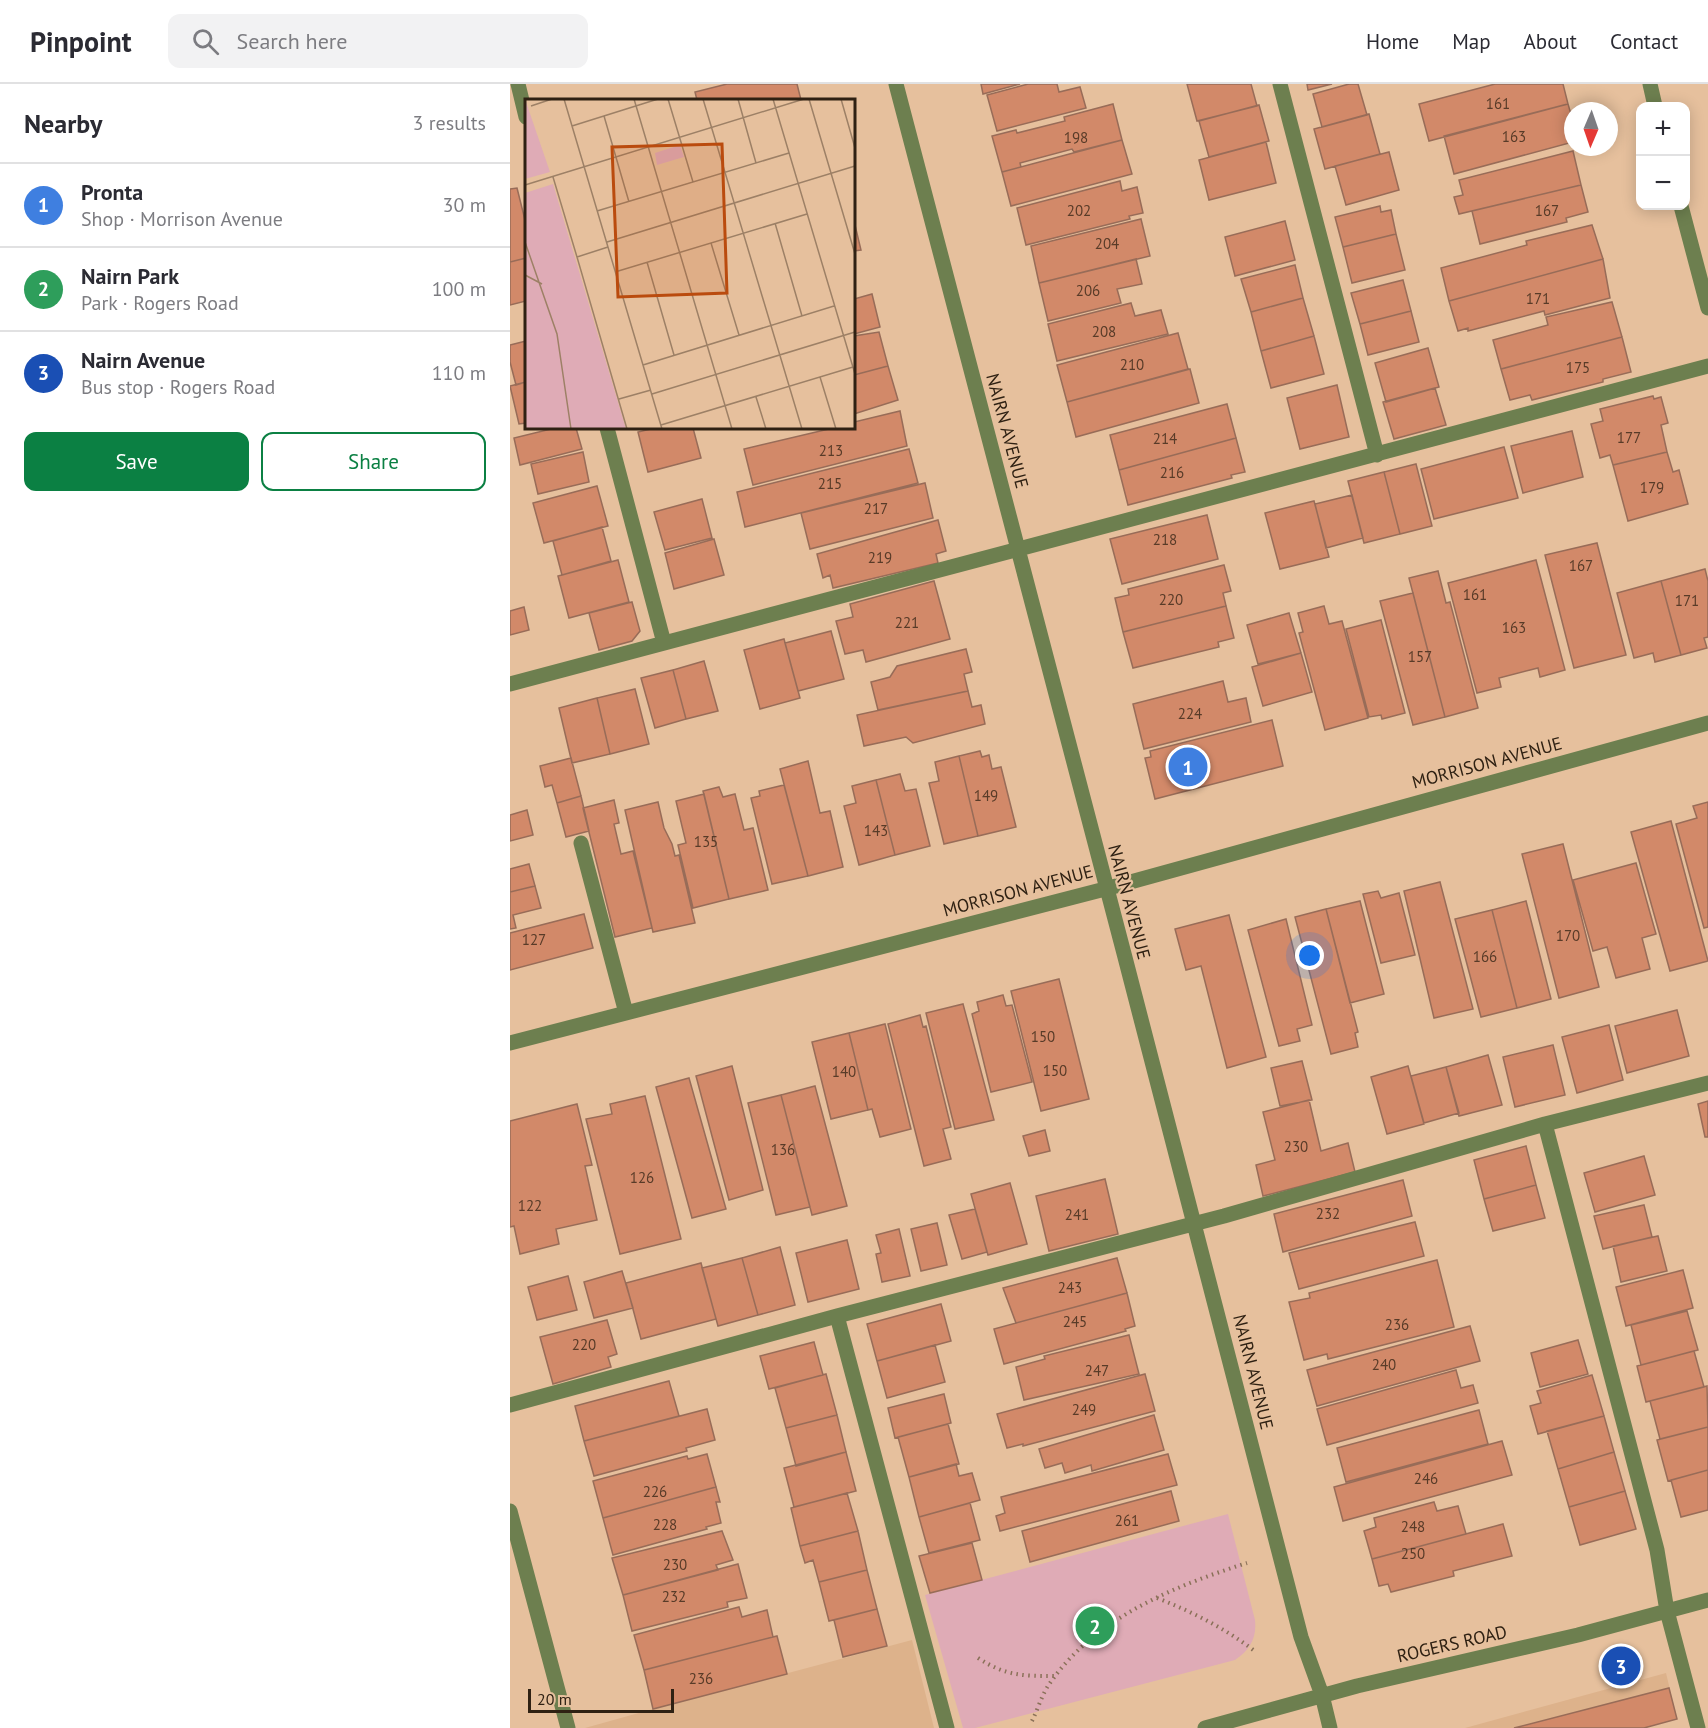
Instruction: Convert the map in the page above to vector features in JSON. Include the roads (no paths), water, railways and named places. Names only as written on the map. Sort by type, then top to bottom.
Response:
[{"type":"street","points":[[518,84],[525,113]]},
{"type":"street","name":"NAIRN AVENUE","points":[[896,84],[1301,1637],[1322,1695],[1330,1728]]},
{"type":"street","points":[[1280,84],[1377,455]]},
{"type":"street","points":[[1650,84],[1654,102]]},
{"type":"street","points":[[1682,210],[1708,308]]},
{"type":"street","points":[[510,684],[1018,547],[1377,455],[1708,366]]},
{"type":"street","points":[[608,429],[664,643]]},
{"type":"street","name":"MORRISON AVENUE","points":[[510,1043],[1105,889],[1708,723]]},
{"type":"street","points":[[581,843],[626,1013]]},
{"type":"street","points":[[510,1405],[837,1316],[1194,1223],[1545,1124],[1708,1083]]},
{"type":"street","points":[[1545,1124],[1657,1550],[1667,1611],[1698,1728]]},
{"type":"street","points":[[837,1316],[947,1728]]},
{"type":"street","points":[[510,1511],[568,1728]]},
{"type":"street","name":"ROGERS ROAD","points":[[1205,1728],[1322,1695],[1708,1600]]},
{"type":"place","name":"Pronta","points":[[1188,767]]},
{"type":"place","name":"Nairn Park","points":[[1095,1626]]},
{"type":"place","name":"Nairn Avenue","points":[[1621,1666]]}]
